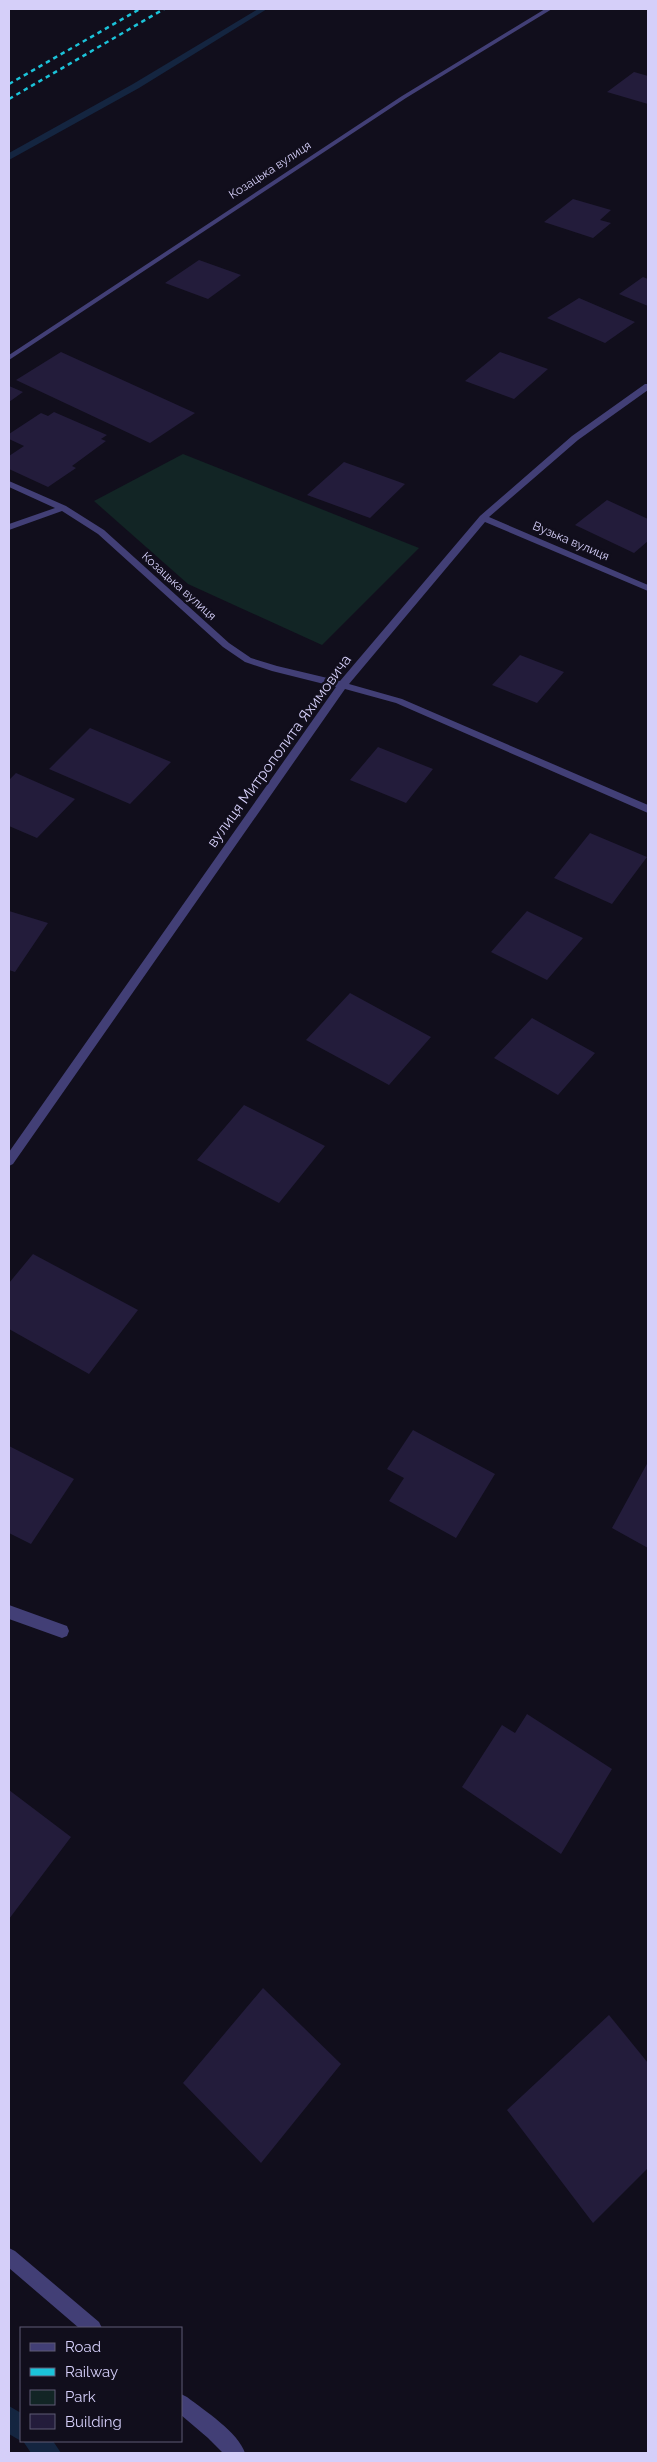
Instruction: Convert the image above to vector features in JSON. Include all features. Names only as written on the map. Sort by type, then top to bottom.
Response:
[{"type":"street","name":"Козацька вулиця","points":[[9,358],[404,97],[549,9]]},
{"type":"street","name":"вулиця Митрополита Яхимовича","points":[[9,1161],[342,686],[483,518],[575,438],[648,386]]},
{"type":"street","name":"Козацька вулиця","points":[[9,484],[62,508],[101,532],[226,645],[248,660],[399,701],[648,809]]},
{"type":"street","points":[[9,527],[62,508]]},
{"type":"street","name":"Вузька вулиця","points":[[483,518],[648,588]]},
{"type":"street","points":[[9,1612],[62,1631]]},
{"type":"street","points":[[9,2257],[92,2327]]},
{"type":"street","points":[[182,2404],[215,2431],[236,2453]]},
{"type":"green space","points":[[183,454],[419,548],[322,645],[188,584],[94,501]]},
{"type":"building","points":[[634,72],[648,76],[648,104],[607,92]]},
{"type":"building","points":[[573,199],[611,210],[600,220],[611,223],[593,238],[544,222]]},
{"type":"building","points":[[199,260],[241,275],[208,299],[165,283]]},
{"type":"building","points":[[643,277],[648,279],[648,306],[619,294]]},
{"type":"building","points":[[579,298],[635,322],[605,343],[547,318]]},
{"type":"building","points":[[61,352],[195,413],[150,443],[16,380]]},
{"type":"building","points":[[500,352],[548,369],[514,399],[465,381]]},
{"type":"building","points":[[9,386],[23,392],[9,402]]},
{"type":"building","points":[[54,412],[107,435],[101,439],[106,441],[72,466],[76,468],[48,487],[9,469],[9,456],[24,446],[9,439],[9,434],[41,413],[48,416]]},
{"type":"building","points":[[344,462],[405,484],[370,518],[307,495]]},
{"type":"building","points":[[607,500],[648,519],[648,541],[634,553],[575,525]]},
{"type":"building","points":[[520,655],[564,672],[537,703],[492,685]]},
{"type":"building","points":[[90,728],[171,762],[130,804],[49,769]]},
{"type":"building","points":[[378,747],[433,769],[406,803],[350,780]]},
{"type":"building","points":[[16,773],[75,799],[37,838],[9,826],[9,780]]},
{"type":"building","points":[[590,833],[647,857],[612,904],[554,878]]},
{"type":"building","points":[[9,911],[48,923],[15,972],[9,970]]},
{"type":"building","points":[[527,911],[583,938],[547,980],[491,952]]},
{"type":"building","points":[[350,993],[431,1037],[389,1085],[306,1040]]},
{"type":"building","points":[[532,1018],[595,1053],[558,1095],[494,1058]]},
{"type":"building","points":[[244,1105],[325,1146],[279,1203],[197,1160]]},
{"type":"building","points":[[33,1254],[138,1310],[89,1374],[9,1329],[9,1283]]},
{"type":"building","points":[[413,1430],[495,1474],[456,1538],[389,1501],[404,1478],[387,1469]]},
{"type":"building","points":[[9,1446],[74,1479],[31,1544],[9,1533]]},
{"type":"building","points":[[648,1462],[648,1548],[612,1528]]},
{"type":"building","points":[[527,1714],[612,1769],[561,1854],[462,1787],[502,1725],[515,1733]]},
{"type":"building","points":[[9,1790],[71,1837],[9,1919]]},
{"type":"building","points":[[263,1988],[341,2064],[261,2163],[183,2083]]},
{"type":"building","points":[[609,2015],[648,2063],[648,2168],[593,2223],[507,2110]]},
{"type":"waterway","points":[[9,157],[136,86],[263,9]]},
{"type":"waterway","points":[[9,2418],[20,2428]]},
{"type":"waterway","points":[[36,2442],[49,2453]]},
{"type":"railway","points":[[9,84],[140,9]]},
{"type":"railway","points":[[9,99],[164,9]]}]
